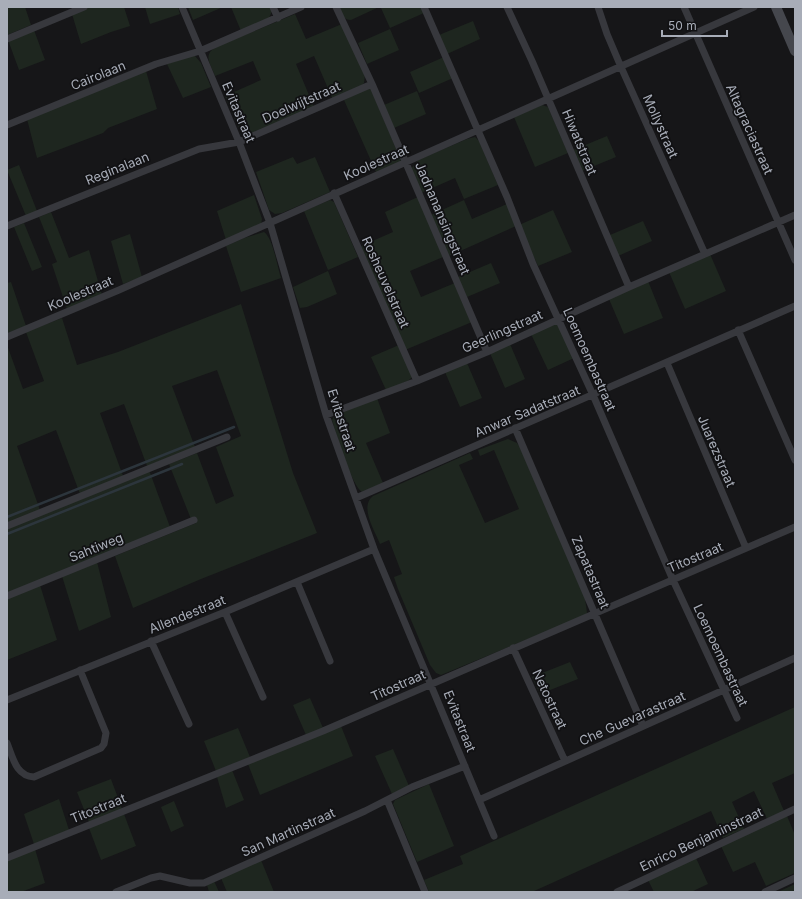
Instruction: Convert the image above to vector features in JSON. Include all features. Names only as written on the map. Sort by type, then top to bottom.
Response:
[{"type":"street","points":[[7,39],[84,7]]},
{"type":"street","name":"Evitastraat","points":[[182,7],[240,142],[270,223],[326,415],[374,549],[432,684],[494,836]]},
{"type":"street","points":[[273,7],[278,18]]},
{"type":"street","name":"Cairolaan","points":[[7,125],[156,64],[200,51],[301,7]]},
{"type":"street","name":"Jadnanansingstraat","points":[[336,7],[372,84],[487,352]]},
{"type":"street","name":"Loemoembastraat","points":[[424,7],[478,131],[533,264],[593,395],[672,580],[737,718]]},
{"type":"street","name":"Hiwatstraat","points":[[507,7],[630,287]]},
{"type":"street","name":"Mollystraat","points":[[598,7],[607,34],[621,67],[705,254]]},
{"type":"street","name":"Altagraciastraat","points":[[684,7],[795,260]]},
{"type":"street","name":"Koolestraat","points":[[7,337],[119,290],[754,7]]},
{"type":"street","points":[[776,7],[795,51]]},
{"type":"street","name":"Doelwijtstraat","points":[[240,142],[372,84]]},
{"type":"street","name":"Reginalaan","points":[[7,226],[199,149],[240,142]]},
{"type":"street","name":"Rosheuvelstraat","points":[[334,193],[417,381]]},
{"type":"street","name":"Geerlingstraat","points":[[326,415],[417,381],[487,352],[630,287],[795,215]]},
{"type":"street","name":"Anwar Sadatstraat","points":[[356,498],[795,306]]},
{"type":"street","points":[[738,330],[795,460]]},
{"type":"street","name":"Juarezstraat","points":[[667,362],[746,548]]},
{"type":"street","name":"Zapatastraat","points":[[515,428],[643,726]]},
{"type":"street","points":[[7,526],[227,437]]},
{"type":"street","name":"Sahtiweg","points":[[7,596],[194,520]]},
{"type":"street","name":"Titostraat","points":[[7,858],[316,734],[795,527]]},
{"type":"street","name":"Allendestraat","points":[[7,700],[225,612],[374,549]]},
{"type":"street","points":[[297,582],[330,662]]},
{"type":"street","points":[[225,612],[263,697]]},
{"type":"street","points":[[151,641],[189,724]]},
{"type":"street","name":"Netostraat","points":[[513,648],[565,760]]},
{"type":"street","name":"Che Guevarastraat","points":[[479,800],[565,760],[795,658]]},
{"type":"street","points":[[7,743],[18,769],[22,774],[34,777],[101,748],[104,744],[106,733],[80,670]]},
{"type":"street","name":"San Martinstraat","points":[[116,892],[160,876],[190,883],[204,883],[387,800],[412,787],[465,766]]},
{"type":"street","points":[[387,800],[425,892]]},
{"type":"street","name":"Enrico Benjaminstraat","points":[[617,892],[795,809]]},
{"type":"street","points":[[765,892],[795,878]]},
{"type":"shaded area","points":[[7,7],[25,7],[31,25],[7,35]]},
{"type":"shaded area","points":[[89,7],[124,7],[130,26],[81,44],[72,14]]},
{"type":"shaded area","points":[[145,7],[178,7],[180,14],[150,24]]},
{"type":"shaded area","points":[[188,7],[223,7],[193,20]]},
{"type":"shaded area","points":[[231,7],[270,7],[272,11],[269,18],[241,31]]},
{"type":"shaded area","points":[[339,7],[379,7],[348,20],[344,18]]},
{"type":"shaded area","points":[[422,7],[424,13],[390,28],[381,8]]},
{"type":"shaded area","points":[[295,14],[306,39],[342,24],[365,75],[364,83],[362,86],[333,100],[314,56],[296,64],[314,107],[246,136],[243,135],[225,96],[261,80],[253,61],[215,76],[208,57],[209,53],[216,47]]},
{"type":"shaded area","points":[[473,21],[480,39],[447,54],[439,35]]},
{"type":"shaded area","points":[[390,29],[399,50],[367,64],[358,43]]},
{"type":"shaded area","points":[[34,30],[45,60],[19,70],[8,40]]},
{"type":"shaded area","points":[[195,56],[201,63],[211,87],[183,98],[167,64]]},
{"type":"shaded area","points":[[444,57],[453,78],[419,93],[410,72]]},
{"type":"shaded area","points":[[146,71],[157,109],[108,128],[103,133],[37,158],[27,119]]},
{"type":"shaded area","points":[[368,88],[371,89],[401,160],[400,162],[376,172],[344,100]]},
{"type":"shaded area","points":[[417,91],[426,114],[394,128],[384,105]]},
{"type":"shaded area","points":[[542,105],[548,107],[568,153],[535,167],[514,117]]},
{"type":"shaded area","points":[[607,136],[616,157],[582,171],[573,150]]},
{"type":"shaded area","points":[[475,137],[479,141],[498,185],[464,199],[455,178],[421,193],[411,169],[418,160]]},
{"type":"shaded area","points":[[293,157],[297,164],[315,157],[330,192],[282,213],[275,214],[269,210],[256,172]]},
{"type":"shaded area","points":[[19,165],[37,211],[26,216],[7,170]]},
{"type":"shaded area","points":[[254,195],[262,219],[261,224],[226,240],[217,211]]},
{"type":"shaded area","points":[[418,197],[443,257],[410,271],[421,297],[455,283],[472,322],[405,350],[361,246],[393,232],[385,212]]},
{"type":"shaded area","points":[[330,200],[334,202],[358,257],[328,270],[304,211]]},
{"type":"shaded area","points":[[464,200],[472,219],[507,204],[516,226],[449,256],[431,215]]},
{"type":"shaded area","points":[[553,210],[572,252],[538,266],[519,225]]},
{"type":"shaded area","points":[[51,212],[69,258],[89,250],[102,295],[67,309],[52,264],[57,262],[39,217]]},
{"type":"shaded area","points":[[643,221],[652,241],[618,256],[610,235]]},
{"type":"shaded area","points":[[24,223],[42,267],[32,271],[14,227]]},
{"type":"shaded area","points":[[264,232],[270,240],[281,278],[241,292],[226,246],[244,238]]},
{"type":"shaded area","points":[[130,234],[142,277],[123,284],[111,241]]},
{"type":"shaded area","points":[[710,254],[726,291],[685,309],[669,272]]},
{"type":"shaded area","points":[[491,263],[500,283],[467,297],[458,277]]},
{"type":"shaded area","points":[[328,271],[337,294],[307,307],[300,308],[293,287]]},
{"type":"shaded area","points":[[648,281],[663,318],[624,334],[609,299]]},
{"type":"shaded area","points":[[11,282],[26,326],[8,333],[7,283]]},
{"type":"shaded area","points":[[241,304],[293,473],[317,533],[133,608],[115,556],[196,523],[194,518],[191,519],[169,464],[197,453],[216,504],[234,496],[216,447],[241,436],[217,370],[172,386],[195,447],[147,466],[124,404],[100,413],[123,476],[80,494],[56,430],[17,446],[40,510],[7,523],[7,345],[23,389],[44,381],[26,332],[62,318],[77,365],[118,352]]},
{"type":"shaded area","points":[[556,324],[559,325],[574,358],[548,370],[531,334]]},
{"type":"shaded area","points":[[510,344],[525,379],[505,388],[490,353]]},
{"type":"shaded area","points":[[399,345],[412,377],[408,381],[386,390],[371,357]]},
{"type":"shaded area","points":[[467,363],[482,398],[460,407],[445,372]]},
{"type":"shaded area","points":[[377,398],[390,433],[366,443],[383,483],[362,492],[358,488],[349,470],[332,420],[335,415]]},
{"type":"shaded area","points":[[508,439],[517,443],[520,447],[585,598],[587,613],[584,616],[441,675],[436,673],[430,665],[398,589],[394,577],[402,574],[389,540],[380,544],[369,519],[367,506],[373,496],[470,453],[473,459],[459,465],[485,523],[519,509],[494,450],[480,456],[478,450]]},
{"type":"shaded area","points":[[149,470],[170,527],[8,593],[7,528]]},
{"type":"shaded area","points":[[97,562],[111,617],[79,631],[62,576]]},
{"type":"shaded area","points":[[40,585],[57,640],[7,660],[7,599]]},
{"type":"shaded area","points":[[570,662],[578,679],[540,694],[532,677]]},
{"type":"shaded area","points":[[310,698],[323,728],[306,735],[293,705]]},
{"type":"shaded area","points":[[795,707],[795,773],[772,783],[784,811],[767,819],[754,791],[732,802],[744,829],[723,838],[711,811],[532,892],[429,892],[424,880],[463,864],[460,856]]},
{"type":"shaded area","points":[[341,726],[353,756],[260,795],[248,764]]},
{"type":"shaded area","points":[[238,728],[250,757],[216,771],[204,741]]},
{"type":"shaded area","points":[[393,749],[409,786],[392,794],[375,756]]},
{"type":"shaded area","points":[[232,770],[244,800],[226,808],[217,777]]},
{"type":"shaded area","points":[[111,779],[122,809],[89,822],[77,792]]},
{"type":"shaded area","points":[[429,784],[454,846],[417,862],[393,804],[395,800]]},
{"type":"shaded area","points":[[59,799],[69,830],[34,844],[24,814]]},
{"type":"shaded area","points":[[174,801],[184,826],[171,832],[161,807]]},
{"type":"shaded area","points":[[124,814],[136,846],[101,860],[89,828]]},
{"type":"shaded area","points":[[787,816],[795,835],[795,873],[766,886],[755,862],[733,872],[721,846]]},
{"type":"shaded area","points":[[35,849],[45,883],[21,892],[7,892],[7,861]]},
{"type":"shaded area","points":[[696,858],[708,884],[691,892],[654,892],[648,880]]},
{"type":"shaded area","points":[[261,860],[274,892],[227,892],[221,878]]},
{"type":"shaded area","points":[[214,881],[219,892],[209,892],[207,885]]},
{"type":"shaded area","points":[[795,884],[795,892],[778,892]]},
{"type":"waterway","points":[[7,517],[234,427]]},
{"type":"waterway","points":[[7,534],[182,464]]}]
